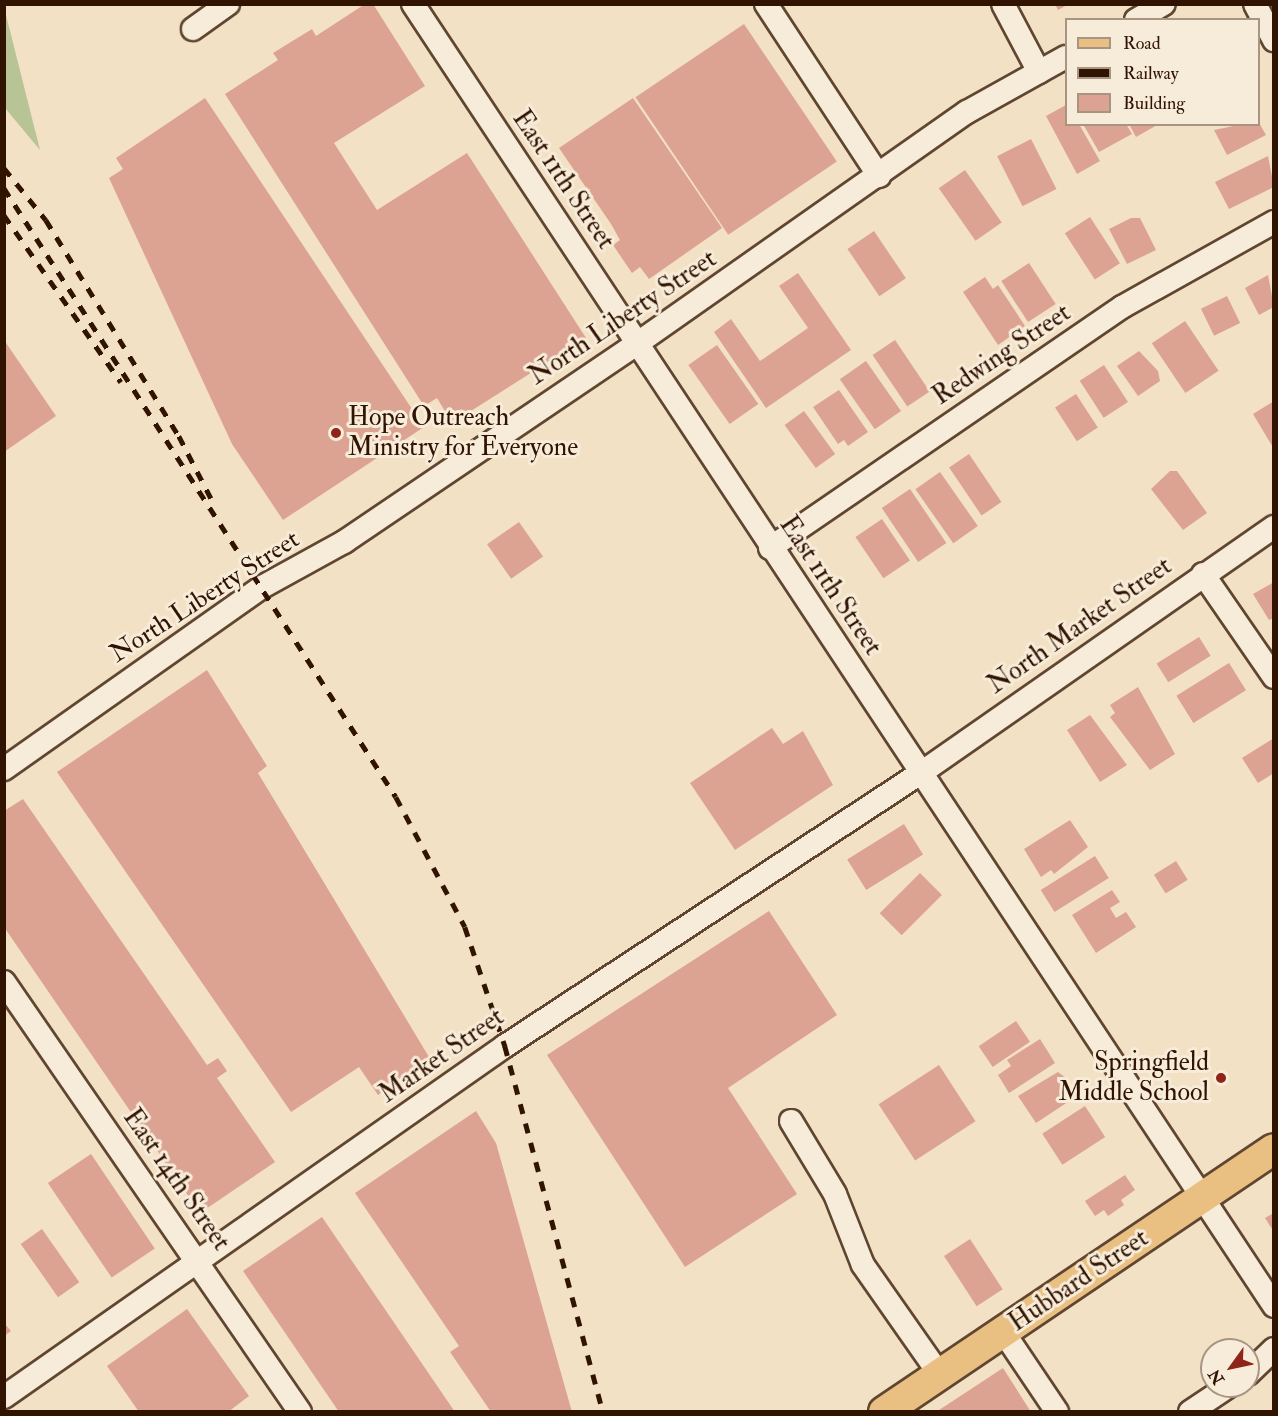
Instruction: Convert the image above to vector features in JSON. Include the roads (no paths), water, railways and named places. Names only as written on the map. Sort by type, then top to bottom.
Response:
[{"type":"main road","name":"Hubbard Street","points":[[884,1412],[1274,1149]]},
{"type":"street","points":[[193,29],[228,4]]},
{"type":"street","name":"East 11th Street","points":[[413,4],[638,343],[770,548],[1274,1306]]},
{"type":"street","points":[[766,4],[879,176]]},
{"type":"street","points":[[1002,4],[1039,72]]},
{"type":"street","points":[[1140,18],[1164,4]]},
{"type":"street","points":[[1255,4],[1274,40]]},
{"type":"street","name":"North Liberty Street","points":[[4,769],[262,587],[344,542],[638,343],[879,176],[967,112],[1065,58]]},
{"type":"street","name":"Redwing Street","points":[[770,548],[1122,307],[1274,222]]},
{"type":"street","name":"North Market Street","points":[[921,773],[1203,574],[1274,527]]},
{"type":"street","points":[[1203,574],[1274,677]]},
{"type":"street","name":"Market Street","points":[[4,1396],[505,1046],[921,773]]},
{"type":"street","name":"East 14th Street","points":[[4,982],[300,1412]]},
{"type":"street","points":[[791,1121],[835,1194],[863,1265],[940,1375]]},
{"type":"street","points":[[1004,1333],[1057,1412]]},
{"type":"street","points":[[1260,1362],[1274,1349]]},
{"type":"street","points":[[1190,1412],[1211,1398]]},
{"type":"railway","points":[[4,168],[46,220],[179,436],[211,498]]},
{"type":"railway","points":[[4,188],[396,797],[465,927],[505,1046],[603,1412]]},
{"type":"railway","points":[[4,215],[121,382]]},
{"type":"place","name":"Hope Outreach Ministry for Everyone","points":[[336,433]]},
{"type":"place","name":"Springfield Middle School","points":[[1221,1078]]}]
